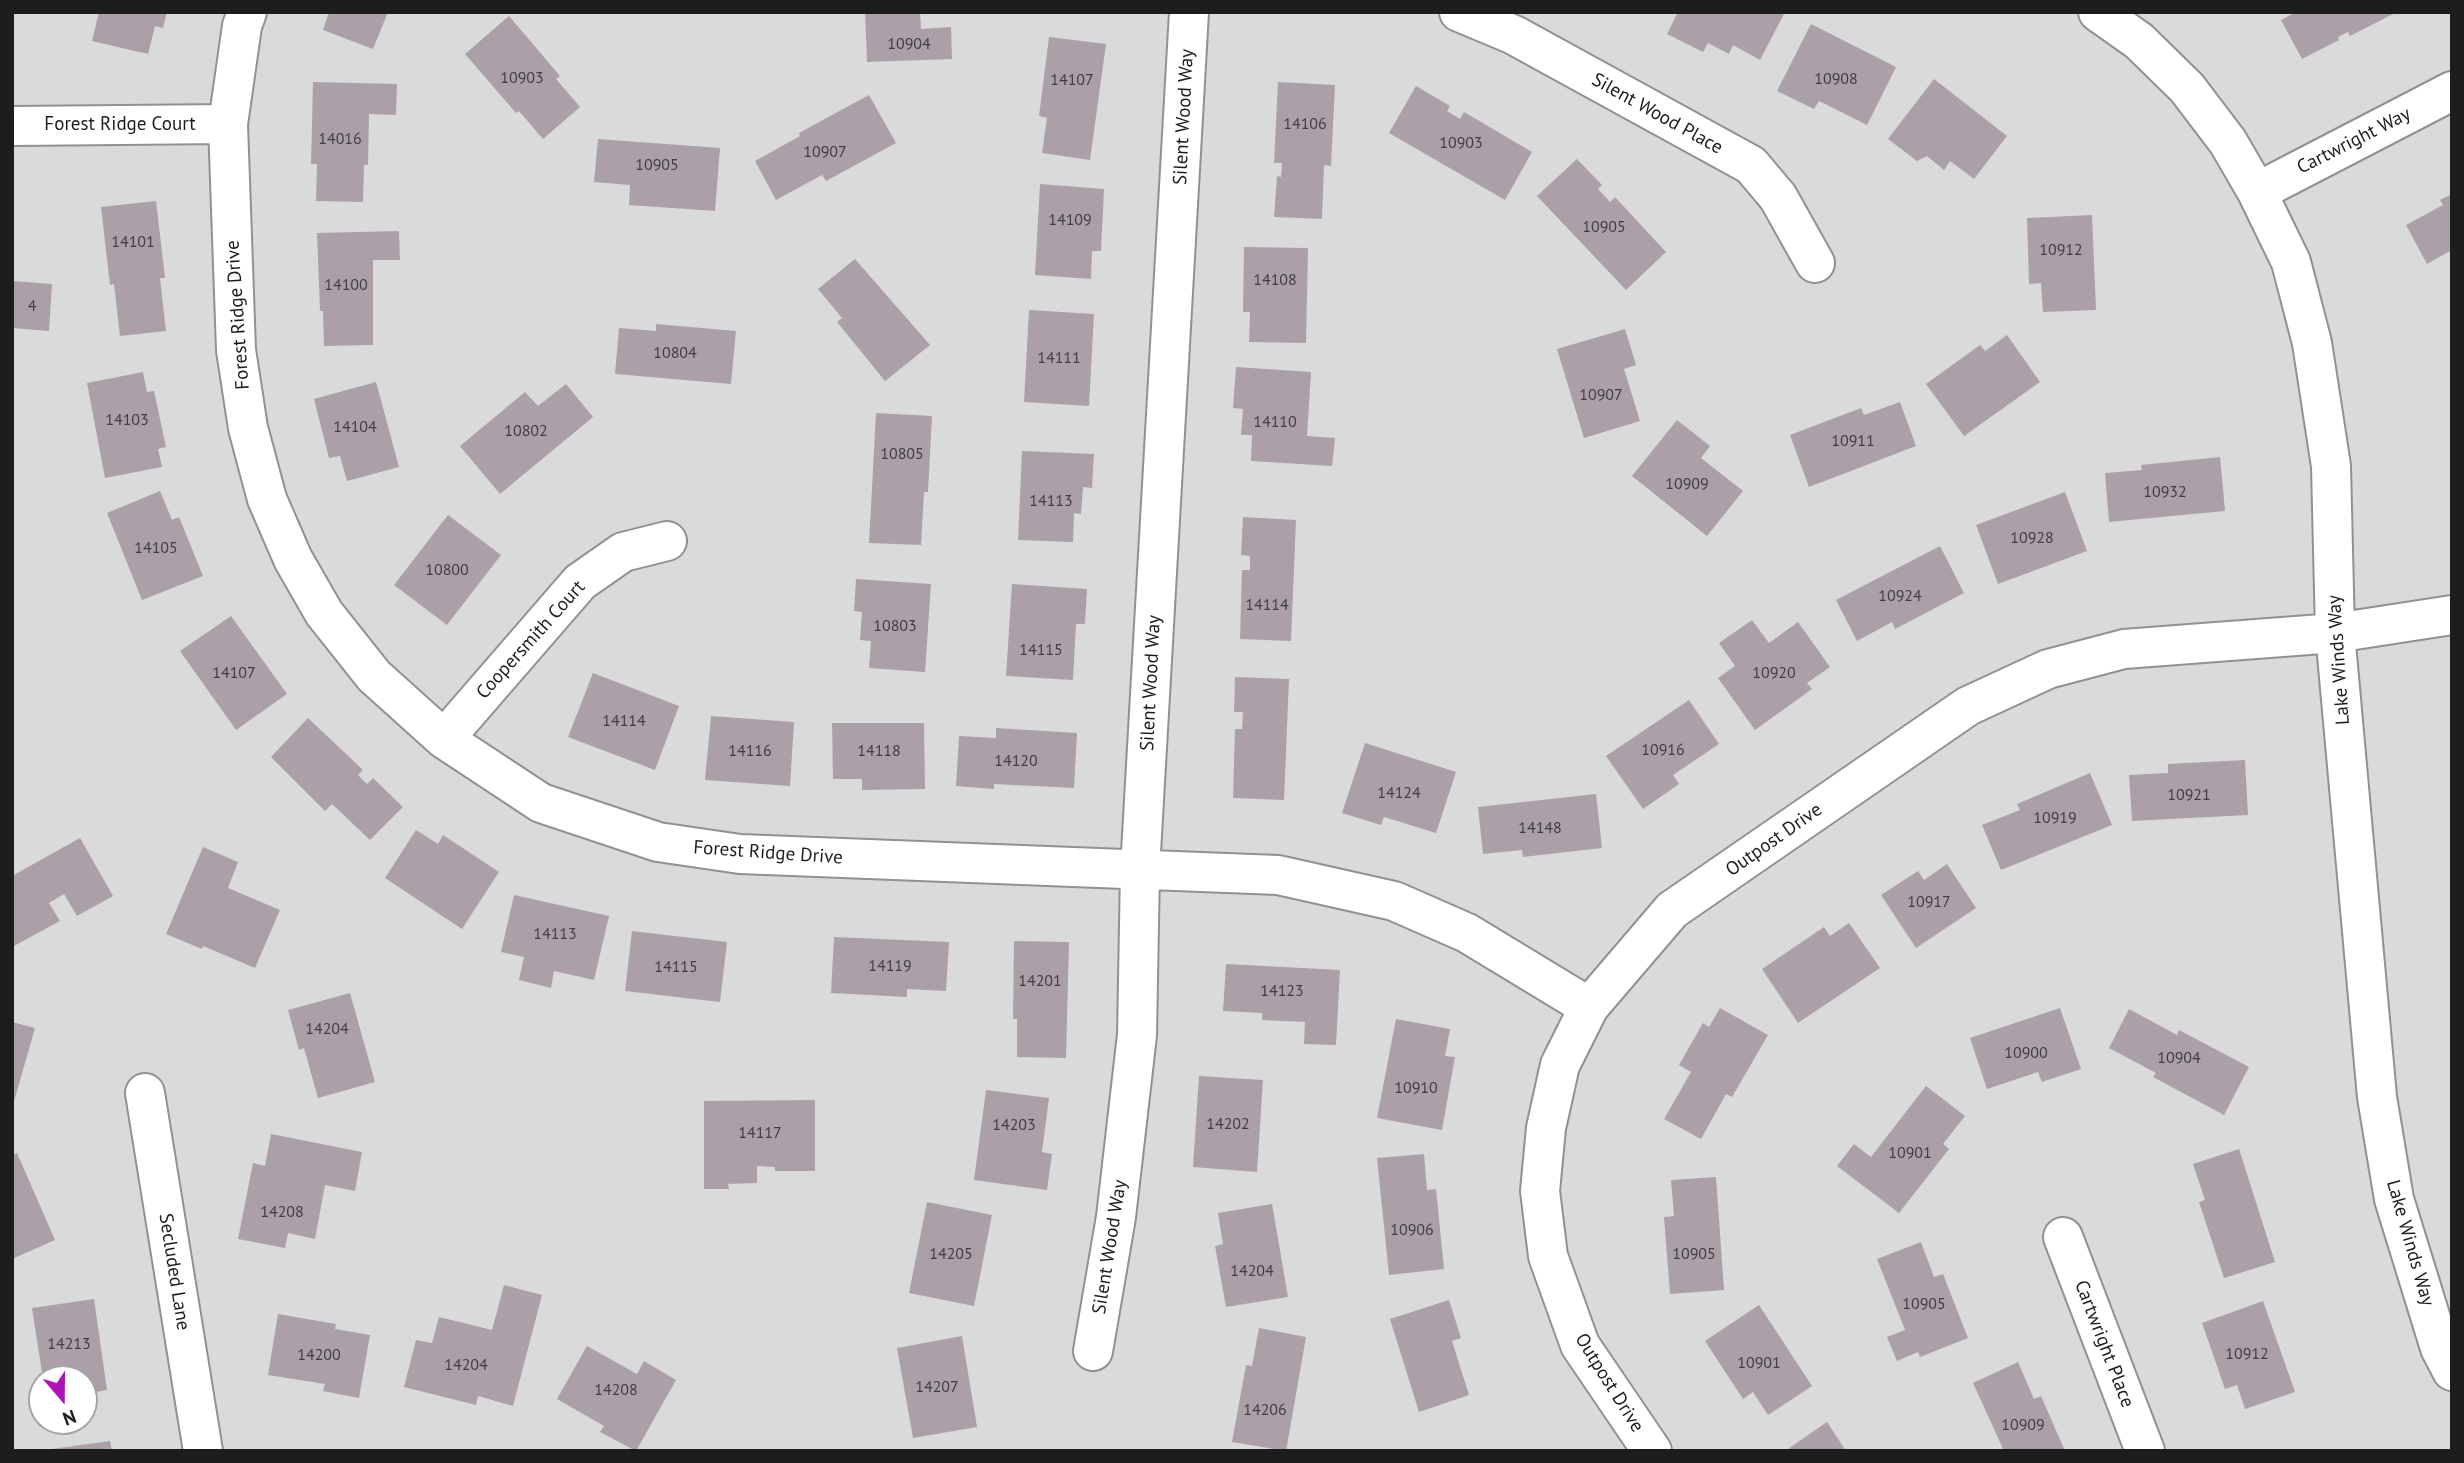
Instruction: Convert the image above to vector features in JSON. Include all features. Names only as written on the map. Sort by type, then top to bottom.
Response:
[{"type":"street","name":"Forest Ridge Drive","points":[[247,12],[242,26],[228,124],[236,350],[248,428],[267,499],[293,559],[324,614],[373,676],[444,739],[541,803],[658,842],[740,855],[1278,875],[1394,901],[1467,933],[1589,1007]]},
{"type":"street","name":"Silent Wood Way","points":[[1093,1351],[1116,1217],[1137,1035],[1140,870],[1189,12]]},
{"type":"street","name":"Silent Wood Place","points":[[1459,12],[1514,35],[1751,166],[1779,198],[1815,263]]},
{"type":"street","name":"Lake Winds Way","points":[[2098,12],[2139,41],[2187,88],[2228,142],[2257,192],[2291,262],[2312,343],[2331,466],[2335,633],[2377,1097],[2394,1199],[2440,1348],[2452,1371]]},
{"type":"street","name":"Cartwright Way","points":[[2257,192],[2452,91]]},
{"type":"street","name":"Forest Ridge Court","points":[[12,126],[228,124]]},
{"type":"street","name":"Coopersmith Court","points":[[444,739],[580,582],[623,552],[667,541]]},
{"type":"street","name":"Outpost Drive","points":[[1652,1451],[1580,1345],[1548,1256],[1540,1191],[1546,1128],[1560,1065],[1589,1007],[1672,911],[1968,706],[2049,668],[2124,649],[2335,633],[2452,615]]},
{"type":"street","name":"Secluded Lane","points":[[145,1093],[203,1451]]},
{"type":"street","name":"Cartwright Place","points":[[2063,1237],[2145,1451]]},
{"type":"shaded area","points":[[12,12],[2452,12],[2452,1451],[12,1451]]},
{"type":"building","points":[[99,12],[167,12],[163,28],[155,26],[148,54],[92,41]]},
{"type":"building","points":[[329,12],[388,12],[373,49],[323,30]]},
{"type":"building","points":[[865,12],[920,12],[921,29],[951,27],[952,59],[867,62]]},
{"type":"building","points":[[1678,12],[1785,12],[1760,60],[1733,45],[1729,54],[1708,43],[1703,52],[1667,34]]},
{"type":"building","points":[[2296,12],[2397,12],[2350,36],[2348,32],[2338,37],[2339,40],[2302,59],[2281,20]]},
{"type":"building","points":[[509,16],[560,76],[556,79],[580,107],[543,139],[519,111],[516,113],[465,54]]},
{"type":"building","points":[[1811,24],[1896,67],[1867,125],[1819,101],[1814,109],[1777,91]]},
{"type":"building","points":[[1049,37],[1106,44],[1090,160],[1042,153],[1047,118],[1039,116]]},
{"type":"building","points":[[1934,79],[2007,136],[1974,179],[1950,161],[1944,170],[1927,156],[1917,161],[1888,139]]},
{"type":"building","points":[[313,82],[397,84],[396,115],[369,114],[368,165],[364,165],[363,202],[316,201],[317,164],[311,164]]},
{"type":"building","points":[[1278,82],[1335,85],[1331,166],[1324,165],[1322,219],[1274,217],[1277,176],[1281,177],[1282,163],[1274,163]]},
{"type":"building","points":[[1416,86],[1450,106],[1447,111],[1460,119],[1464,112],[1532,152],[1505,200],[1389,133]]},
{"type":"building","points":[[869,95],[896,143],[826,181],[822,175],[776,200],[755,161],[800,136],[799,133]]},
{"type":"building","points":[[598,139],[720,148],[715,211],[629,205],[630,185],[594,182]]},
{"type":"building","points":[[1577,159],[1602,185],[1598,189],[1610,202],[1615,197],[1666,252],[1626,290],[1537,196]]},
{"type":"building","points":[[1040,184],[1104,189],[1101,251],[1092,251],[1091,279],[1035,275]]},
{"type":"building","points":[[2452,194],[2452,250],[2427,264],[2406,225],[2443,205],[2440,200]]},
{"type":"building","points":[[156,201],[165,278],[160,278],[166,331],[120,336],[114,284],[110,285],[101,207]]},
{"type":"building","points":[[2092,215],[2096,310],[2043,312],[2041,283],[2029,284],[2027,218]]},
{"type":"building","points":[[399,231],[400,260],[373,260],[373,345],[324,346],[317,233]]},
{"type":"building","points":[[1244,247],[1308,248],[1306,343],[1249,342],[1250,312],[1243,312]]},
{"type":"building","points":[[855,259],[930,345],[885,381],[837,322],[842,318],[818,289]]},
{"type":"building","points":[[12,281],[52,284],[49,331],[12,328]]},
{"type":"building","points":[[1029,310],[1094,314],[1089,406],[1024,402]]},
{"type":"building","points":[[656,324],[736,331],[731,384],[615,374],[619,328],[656,331]]},
{"type":"building","points":[[1625,329],[1636,365],[1624,369],[1640,421],[1584,438],[1557,349]]},
{"type":"building","points":[[2007,335],[2040,382],[1964,436],[1926,384],[1980,345],[1985,351]]},
{"type":"building","points":[[1236,367],[1311,372],[1307,436],[1335,438],[1332,466],[1251,461],[1252,435],[1241,435],[1243,409],[1233,408]]},
{"type":"building","points":[[143,372],[147,392],[154,391],[166,447],[158,449],[162,467],[105,478],[87,383]]},
{"type":"building","points":[[376,382],[399,467],[347,481],[340,456],[329,458],[314,399]]},
{"type":"building","points":[[566,384],[593,417],[500,494],[460,446],[525,392],[538,406]]},
{"type":"building","points":[[1900,402],[1916,446],[1809,487],[1790,435],[1861,408],[1864,415]]},
{"type":"building","points":[[876,413],[932,416],[928,492],[924,492],[921,545],[869,543]]},
{"type":"building","points":[[1677,420],[1710,446],[1701,458],[1743,491],[1707,536],[1632,476]]},
{"type":"building","points":[[1022,451],[1094,454],[1092,488],[1083,487],[1081,514],[1074,513],[1073,542],[1018,540]]},
{"type":"building","points":[[2220,457],[2225,511],[2109,522],[2105,473],[2142,470],[2141,465]]},
{"type":"building","points":[[160,491],[172,520],[179,517],[203,576],[142,600],[107,513]]},
{"type":"building","points":[[2065,492],[2087,551],[1998,584],[1976,525]]},
{"type":"building","points":[[448,515],[501,555],[447,625],[394,585]]},
{"type":"building","points":[[1243,517],[1296,520],[1291,641],[1240,639],[1242,570],[1250,570],[1250,556],[1241,555]]},
{"type":"building","points":[[1940,546],[1964,593],[1895,629],[1892,622],[1857,641],[1836,600]]},
{"type":"building","points":[[856,579],[931,584],[925,672],[869,668],[871,641],[860,640],[862,612],[854,611]]},
{"type":"building","points":[[1012,584],[1087,589],[1085,624],[1076,624],[1073,680],[1006,676]]},
{"type":"building","points":[[231,616],[287,694],[236,730],[180,651]]},
{"type":"building","points":[[1752,620],[1769,643],[1798,622],[1830,667],[1807,683],[1812,689],[1755,730],[1718,678],[1735,666],[1719,643]]},
{"type":"building","points":[[593,673],[679,706],[655,770],[568,737]]},
{"type":"building","points":[[1235,677],[1289,679],[1284,800],[1233,798],[1235,729],[1242,729],[1243,712],[1234,712]]},
{"type":"building","points":[[1689,700],[1719,744],[1673,775],[1679,784],[1643,809],[1606,756]]},
{"type":"building","points":[[711,716],[794,722],[790,786],[705,780]]},
{"type":"building","points":[[308,718],[363,770],[358,775],[367,784],[373,778],[403,807],[370,840],[332,804],[325,811],[271,757]]},
{"type":"building","points":[[832,723],[924,723],[925,789],[862,790],[862,779],[833,779]]},
{"type":"building","points":[[996,728],[1077,733],[1074,788],[994,784],[994,789],[956,786],[959,736],[996,738]]},
{"type":"building","points":[[1365,743],[1456,772],[1436,833],[1384,817],[1381,825],[1342,813]]},
{"type":"building","points":[[2245,760],[2248,815],[2132,821],[2129,775],[2168,773],[2168,764]]},
{"type":"building","points":[[2090,773],[2112,825],[2001,870],[1982,825],[2020,810],[2017,804]]},
{"type":"building","points":[[1596,794],[1602,848],[1523,857],[1522,850],[1483,854],[1478,807]]},
{"type":"building","points":[[416,830],[438,844],[443,835],[499,872],[462,929],[385,878]]},
{"type":"building","points":[[80,838],[113,896],[77,916],[64,894],[49,903],[60,921],[12,947],[12,876]]},
{"type":"building","points":[[203,847],[238,862],[228,888],[280,910],[255,968],[166,934]]},
{"type":"building","points":[[1947,864],[1976,908],[1916,948],[1881,895],[1918,871],[1924,880]]},
{"type":"building","points":[[514,895],[609,916],[594,980],[554,971],[551,988],[519,980],[524,957],[501,952]]},
{"type":"building","points":[[1849,923],[1880,968],[1798,1023],[1762,969],[1824,927],[1830,936]]},
{"type":"building","points":[[632,931],[727,942],[720,1002],[625,991]]},
{"type":"building","points":[[834,937],[949,942],[946,991],[907,989],[907,997],[831,993]]},
{"type":"building","points":[[1014,941],[1069,942],[1066,1058],[1017,1057],[1017,1019],[1013,1019]]},
{"type":"building","points":[[1226,964],[1340,970],[1336,1045],[1304,1044],[1305,1022],[1262,1020],[1262,1013],[1223,1011]]},
{"type":"building","points":[[350,993],[375,1082],[318,1098],[304,1048],[299,1050],[288,1010]]},
{"type":"building","points":[[1720,1008],[1768,1035],[1732,1097],[1726,1094],[1701,1139],[1664,1119],[1691,1072],[1679,1065],[1703,1023],[1709,1027]]},
{"type":"building","points":[[2060,1008],[2081,1069],[2042,1082],[2038,1072],[1987,1089],[1970,1038]]},
{"type":"building","points":[[2129,1009],[2177,1035],[2179,1030],[2249,1067],[2224,1115],[2153,1077],[2156,1073],[2109,1048]]},
{"type":"building","points":[[1396,1019],[1450,1029],[1445,1056],[1455,1057],[1442,1130],[1377,1118]]},
{"type":"building","points":[[12,1022],[35,1028],[13,1105],[12,1105]]},
{"type":"building","points":[[1199,1076],[1263,1080],[1257,1172],[1193,1167]]},
{"type":"building","points":[[1926,1086],[1965,1116],[1943,1144],[1949,1149],[1899,1213],[1837,1166],[1854,1144],[1871,1157]]},
{"type":"building","points":[[986,1090],[1049,1098],[1042,1152],[1052,1154],[1047,1190],[974,1180]]},
{"type":"building","points":[[815,1100],[815,1171],[775,1171],[775,1167],[757,1166],[757,1183],[728,1184],[729,1189],[704,1189],[704,1101]]},
{"type":"building","points":[[271,1134],[362,1152],[355,1191],[325,1185],[315,1239],[288,1233],[285,1248],[238,1239],[253,1163],[265,1166]]},
{"type":"building","points":[[2239,1149],[2275,1262],[2224,1278],[2199,1202],[2205,1200],[2193,1164]]},
{"type":"building","points":[[17,1153],[55,1240],[12,1259],[12,1155]]},
{"type":"building","points":[[1424,1154],[1427,1190],[1436,1189],[1444,1269],[1389,1275],[1377,1158]]},
{"type":"building","points":[[1716,1177],[1724,1290],[1670,1294],[1664,1217],[1674,1216],[1671,1180]]},
{"type":"building","points":[[927,1202],[992,1215],[974,1306],[909,1293]]},
{"type":"building","points":[[1272,1204],[1288,1297],[1226,1307],[1215,1246],[1223,1244],[1218,1213]]},
{"type":"building","points":[[1921,1242],[1934,1277],[1943,1274],[1968,1338],[1920,1357],[1918,1352],[1897,1361],[1887,1337],[1905,1330],[1877,1259]]},
{"type":"building","points":[[504,1285],[542,1295],[513,1406],[478,1396],[476,1405],[404,1387],[416,1340],[432,1343],[439,1317],[492,1330]]},
{"type":"building","points":[[94,1299],[107,1390],[98,1392],[98,1365],[41,1365],[32,1308]]},
{"type":"building","points":[[1449,1300],[1461,1338],[1452,1341],[1469,1395],[1419,1412],[1390,1319]]},
{"type":"building","points":[[2263,1301],[2295,1392],[2245,1409],[2237,1385],[2225,1389],[2202,1323]]},
{"type":"building","points":[[1759,1305],[1812,1386],[1768,1415],[1753,1392],[1743,1399],[1705,1341]]},
{"type":"building","points":[[278,1314],[336,1324],[335,1329],[370,1335],[359,1398],[323,1391],[325,1384],[268,1375]]},
{"type":"building","points":[[1259,1328],[1306,1337],[1286,1451],[1232,1442],[1246,1365],[1252,1366]]},
{"type":"building","points":[[962,1336],[977,1427],[913,1438],[897,1348]]},
{"type":"building","points":[[587,1346],[637,1374],[644,1361],[676,1380],[636,1451],[600,1432],[604,1426],[557,1399]]},
{"type":"building","points":[[2018,1362],[2034,1399],[2041,1396],[2065,1451],[2004,1451],[1973,1383]]},
{"type":"building","points":[[1827,1422],[1846,1451],[1789,1451],[1788,1449]]},
{"type":"building","points":[[110,1441],[112,1451],[52,1451],[52,1449]]}]
